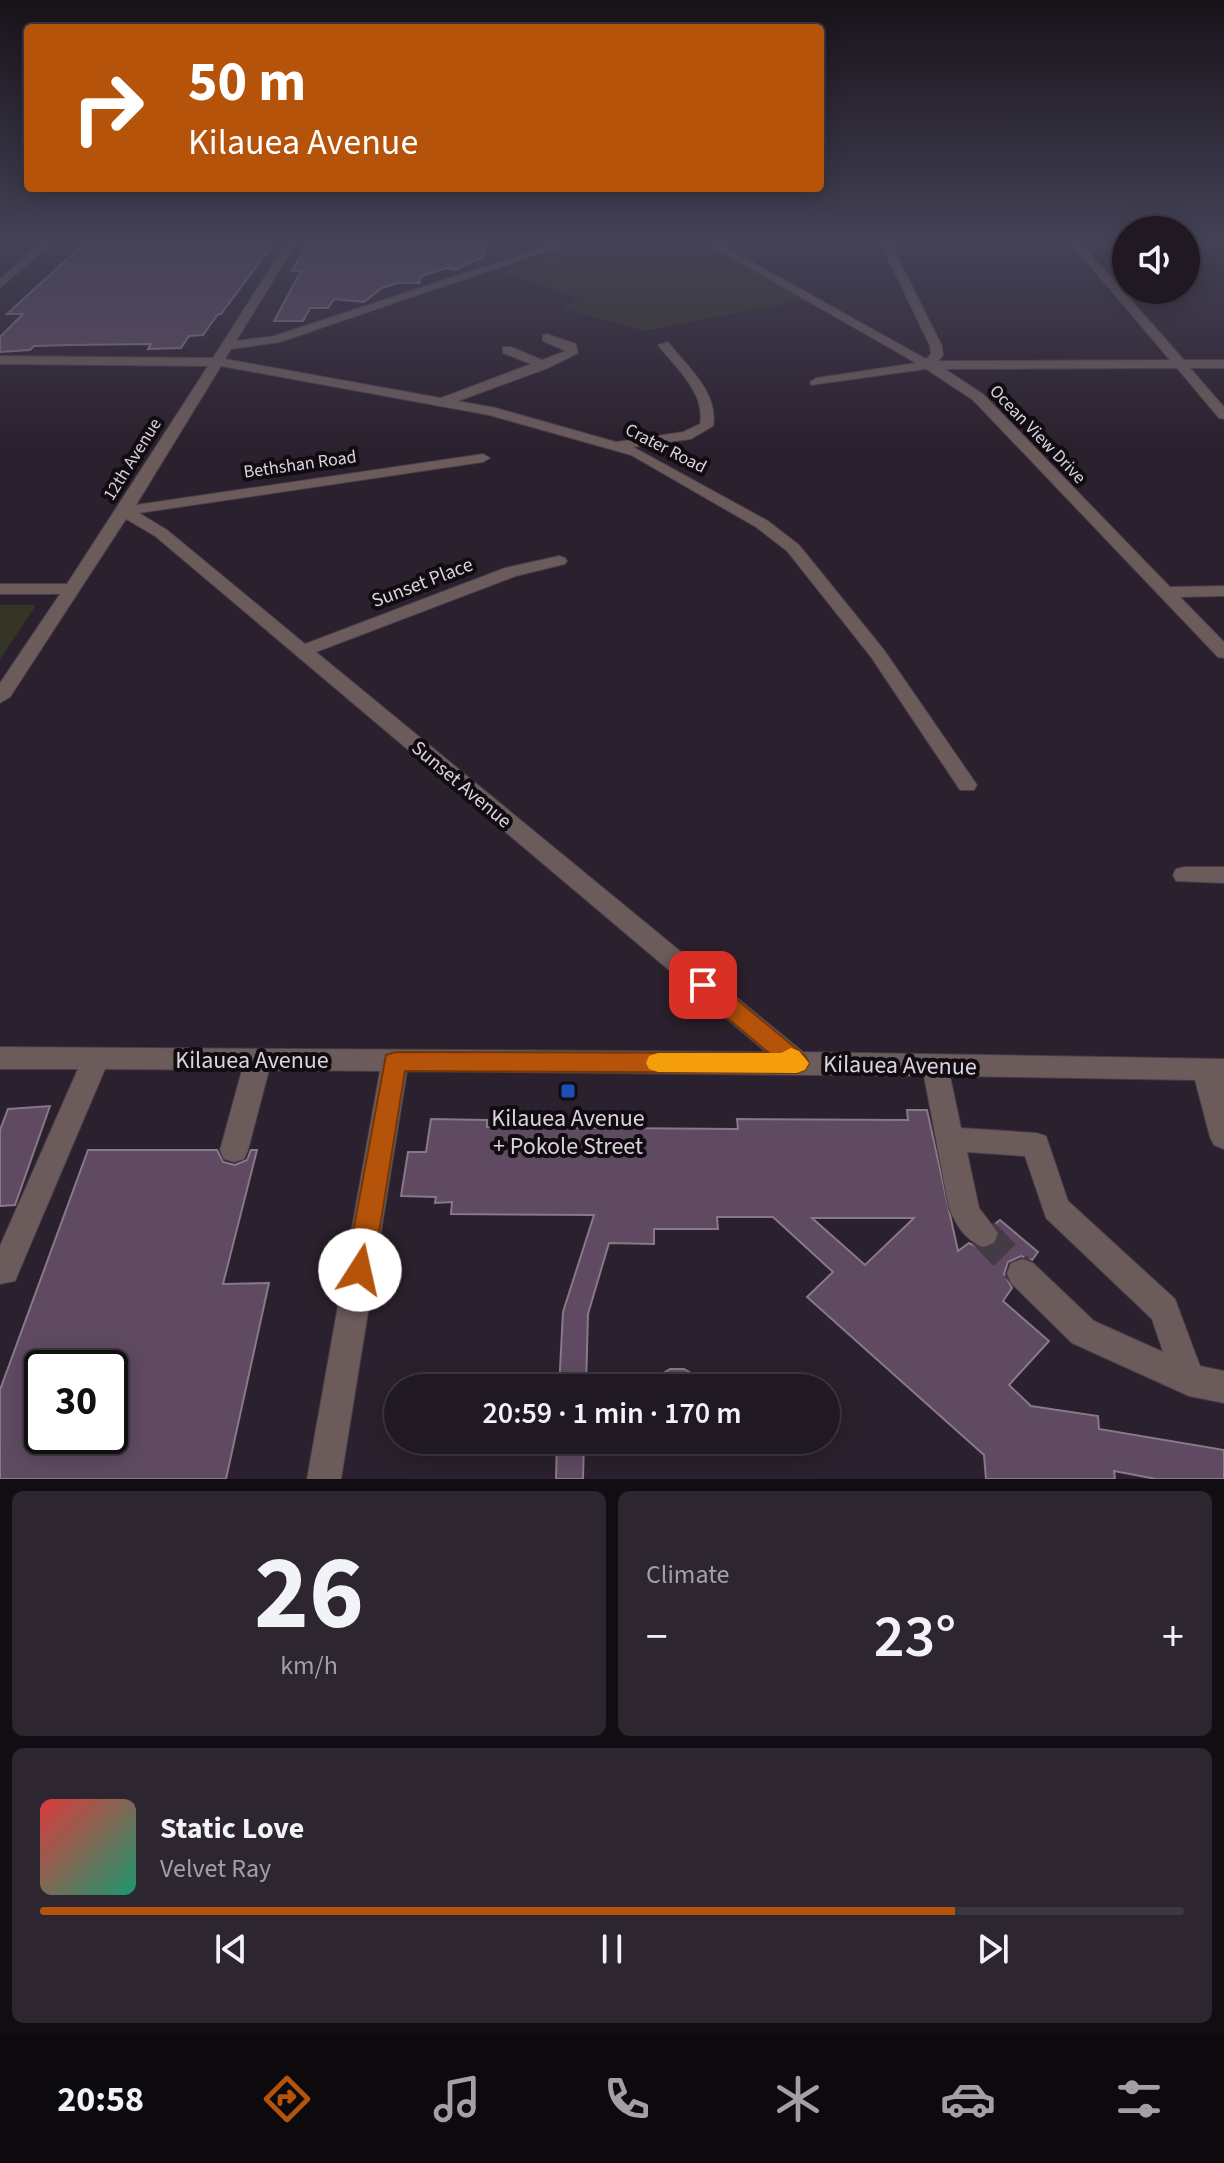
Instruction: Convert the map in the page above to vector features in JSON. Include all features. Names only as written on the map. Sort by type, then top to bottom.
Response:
[{"type":"street","name":"12th Avenue","points":[[0,697],[124,511],[251,309]]},
{"type":"street","points":[[228,346],[276,339],[367,309]]},
{"type":"street","name":"Ocean View Drive","points":[[828,309],[964,386],[990,408],[1224,653]]},
{"type":"street","points":[[918,309],[936,346],[937,355],[927,365]]},
{"type":"street","points":[[1133,309],[1224,415]]},
{"type":"street","points":[[443,402],[572,353],[572,347],[547,338]]},
{"type":"street","points":[[618,445],[686,436],[706,426],[709,418],[705,402],[664,345]]},
{"type":"street","points":[[507,350],[544,365]]},
{"type":"street","name":"Crater Road","points":[[0,360],[218,362],[443,402],[618,445],[652,460],[752,518],[793,548],[878,654],[967,785]]},
{"type":"street","points":[[816,382],[927,365],[1224,364]]},
{"type":"street","name":"Bethshan Road","points":[[124,511],[483,458]]},
{"type":"street","name":"Sunset Avenue","points":[[124,511],[161,533],[797,1063]]},
{"type":"street","name":"Sunset Place","points":[[302,651],[511,572],[559,561]]},
{"type":"street","points":[[0,589],[71,589]]},
{"type":"street","points":[[1165,592],[1224,591]]},
{"type":"street","points":[[1184,875],[1224,875]]},
{"type":"street","name":"Kilauea Avenue","points":[[0,1058],[797,1063],[1215,1070]]},
{"type":"street","points":[[4,1271],[96,1059]]},
{"type":"street","points":[[234,1150],[258,1060]]},
{"type":"street","points":[[324,1479],[395,1062]]},
{"type":"street","points":[[935,1066],[964,1208],[969,1219],[983,1233]]},
{"type":"street","points":[[1215,1070],[1224,1137]]},
{"type":"street","points":[[950,1139],[1036,1145],[1056,1209],[1164,1310],[1189,1380]]},
{"type":"street","points":[[1022,1273],[1083,1332],[1189,1380],[1224,1387]]},
{"type":"green space","points":[[566,309],[757,309],[644,331]]},
{"type":"green space","points":[[0,605],[36,605],[0,659]]},
{"type":"building","points":[[12,309],[225,309],[203,335],[189,336],[181,348],[148,349],[151,344],[70,345],[34,346],[30,350],[0,352],[0,337],[23,314],[7,314]]},
{"type":"building","points":[[280,309],[309,309],[303,321],[274,321]]},
{"type":"building","points":[[50,1106],[15,1205],[0,1206],[0,1130],[8,1109]]},
{"type":"building","points":[[907,1110],[927,1110],[958,1251],[969,1243],[982,1250],[995,1246],[1001,1234],[995,1224],[1000,1220],[1038,1252],[1032,1260],[1021,1256],[1008,1262],[1004,1274],[1012,1288],[1003,1301],[1049,1341],[1009,1385],[1031,1406],[1098,1416],[1099,1429],[1224,1450],[1224,1479],[1156,1479],[1114,1471],[1115,1479],[986,1479],[984,1455],[807,1297],[833,1272],[773,1217],[717,1217],[718,1229],[654,1229],[654,1244],[609,1243],[588,1314],[586,1374],[560,1374],[563,1312],[594,1215],[451,1214],[452,1202],[435,1203],[436,1197],[401,1196],[408,1152],[426,1152],[431,1119],[487,1120],[487,1127],[738,1129],[737,1119],[908,1120]],"holes":[[[812,1218],[914,1218],[865,1265]]]},
{"type":"building","points":[[88,1150],[217,1150],[223,1162],[235,1165],[247,1160],[251,1150],[257,1150],[223,1284],[269,1283],[226,1479],[0,1479],[0,1390]]},
{"type":"building","points":[[670,1369],[684,1369],[692,1374],[662,1374]]},
{"type":"building","points":[[557,1454],[584,1454],[583,1479],[556,1479]]},
{"type":"tunnel","points":[[983,1233],[1022,1273]]},
{"type":"slow traffic","points":[[658,1063],[797,1063],[791,1058]]},
{"type":"place","name":"Kilauea Avenue + Pokole Street","points":[[568,1091]]},
{"type":"route","points":[[360,1270],[395,1062],[797,1063],[703,985]]}]
